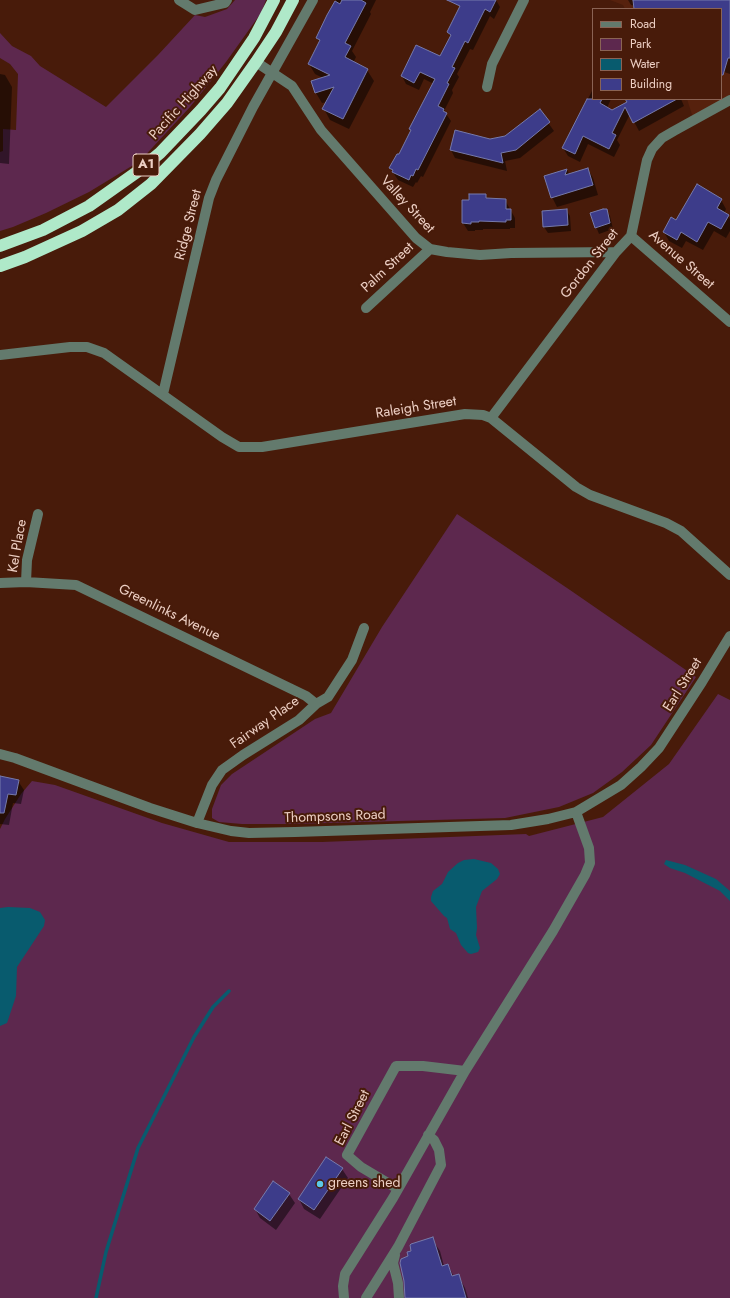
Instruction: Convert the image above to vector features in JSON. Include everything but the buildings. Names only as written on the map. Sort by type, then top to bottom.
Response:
[{"type":"highway","name":"Pacific Highway","points":[[0,246],[43,230],[89,206],[137,172],[164,148],[202,110],[220,88],[264,22],[274,0]]},
{"type":"highway","name":"A1","points":[[0,266],[25,257],[82,231],[118,210],[151,184],[200,134],[227,103],[276,32],[293,0]]},
{"type":"street","points":[[179,0],[195,10],[226,2]]},
{"type":"street","name":"Ridge Street","points":[[162,394],[210,198],[216,180],[253,107],[313,0]]},
{"type":"street","points":[[487,87],[492,64],[524,0]]},
{"type":"street","name":"Valley Street","points":[[256,62],[292,86],[320,130],[416,238],[430,249],[480,255],[511,253],[616,252]]},
{"type":"street","name":"Gordon Street","points":[[492,418],[616,252],[631,236],[647,160],[652,149],[662,138],[730,100]]},
{"type":"street","name":"Avenue Street","points":[[631,236],[730,322]]},
{"type":"street","name":"Palm Street","points":[[366,308],[430,249]]},
{"type":"street","name":"Raleigh Street","points":[[0,355],[70,347],[87,347],[104,353],[222,437],[239,447],[262,447],[465,414],[483,415],[492,418],[576,487],[590,495],[666,523],[681,531],[730,575]]},
{"type":"street","name":"Kel Place","points":[[26,582],[27,560],[38,514]]},
{"type":"street","name":"Greenlinks Avenue","points":[[0,583],[26,582],[76,585],[306,696],[316,704]]},
{"type":"street","name":"Fairway Place","points":[[197,823],[212,785],[222,770],[299,720],[316,704],[328,697],[352,660],[364,628]]},
{"type":"street","name":"Earl Street","points":[[659,748],[730,636]]},
{"type":"street","name":"Thompsons Road","points":[[0,754],[15,758],[150,808],[197,823],[231,831],[249,833],[511,825],[548,820],[576,812],[621,785],[659,748]]},
{"type":"street","points":[[344,1298],[343,1286],[345,1274],[398,1189],[465,1071],[553,931],[590,863],[589,848],[576,812]]},
{"type":"street","name":"Earl Street","points":[[398,1189],[361,1167],[347,1155],[396,1066],[423,1066],[465,1071]]},
{"type":"street","points":[[366,1298],[398,1247],[441,1165],[439,1150],[434,1140],[428,1135]]},
{"type":"street","points":[[398,1247],[393,1263],[398,1283],[399,1298]]},
{"type":"shaded area","points":[[610,0],[730,0],[730,100],[694,121],[687,100],[722,100],[722,8],[624,8],[623,5]]},
{"type":"green space","points":[[235,0],[266,0],[261,13],[226,62],[190,107],[140,161],[89,192],[46,213],[0,231],[0,152],[3,151],[3,129],[16,130],[18,74],[10,64],[0,58],[0,33],[12,46],[31,56],[40,66],[106,107],[158,55],[195,15],[205,17],[227,9]]},
{"type":"green space","points":[[457,514],[696,677],[651,745],[622,772],[593,793],[559,807],[505,818],[242,824],[219,822],[212,818],[212,809],[221,785],[232,774],[315,719],[331,713],[382,627]]},
{"type":"green space","points":[[718,694],[730,700],[730,1298],[0,1298],[0,829],[21,794],[32,781],[55,785],[162,823],[229,842],[322,842],[526,834],[529,836],[603,817],[669,764]]},
{"type":"water","points":[[474,859],[491,863],[498,869],[500,874],[497,879],[482,891],[476,907],[476,935],[480,948],[478,952],[471,954],[468,953],[461,945],[456,933],[450,929],[447,918],[431,901],[431,897],[433,891],[442,884],[448,872],[458,863],[464,860]]},
{"type":"water","points":[[666,860],[685,865],[716,879],[730,891],[730,901],[720,891],[685,873],[670,868],[664,864]]},
{"type":"water","points":[[0,908],[30,908],[40,912],[45,920],[44,926],[17,967],[16,996],[7,1023],[0,1026]]},
{"type":"waterway","points":[[96,1298],[106,1252],[138,1148],[194,1037],[213,1007],[229,991]]},
{"type":"place","name":"greens shed","points":[[320,1184]]}]
